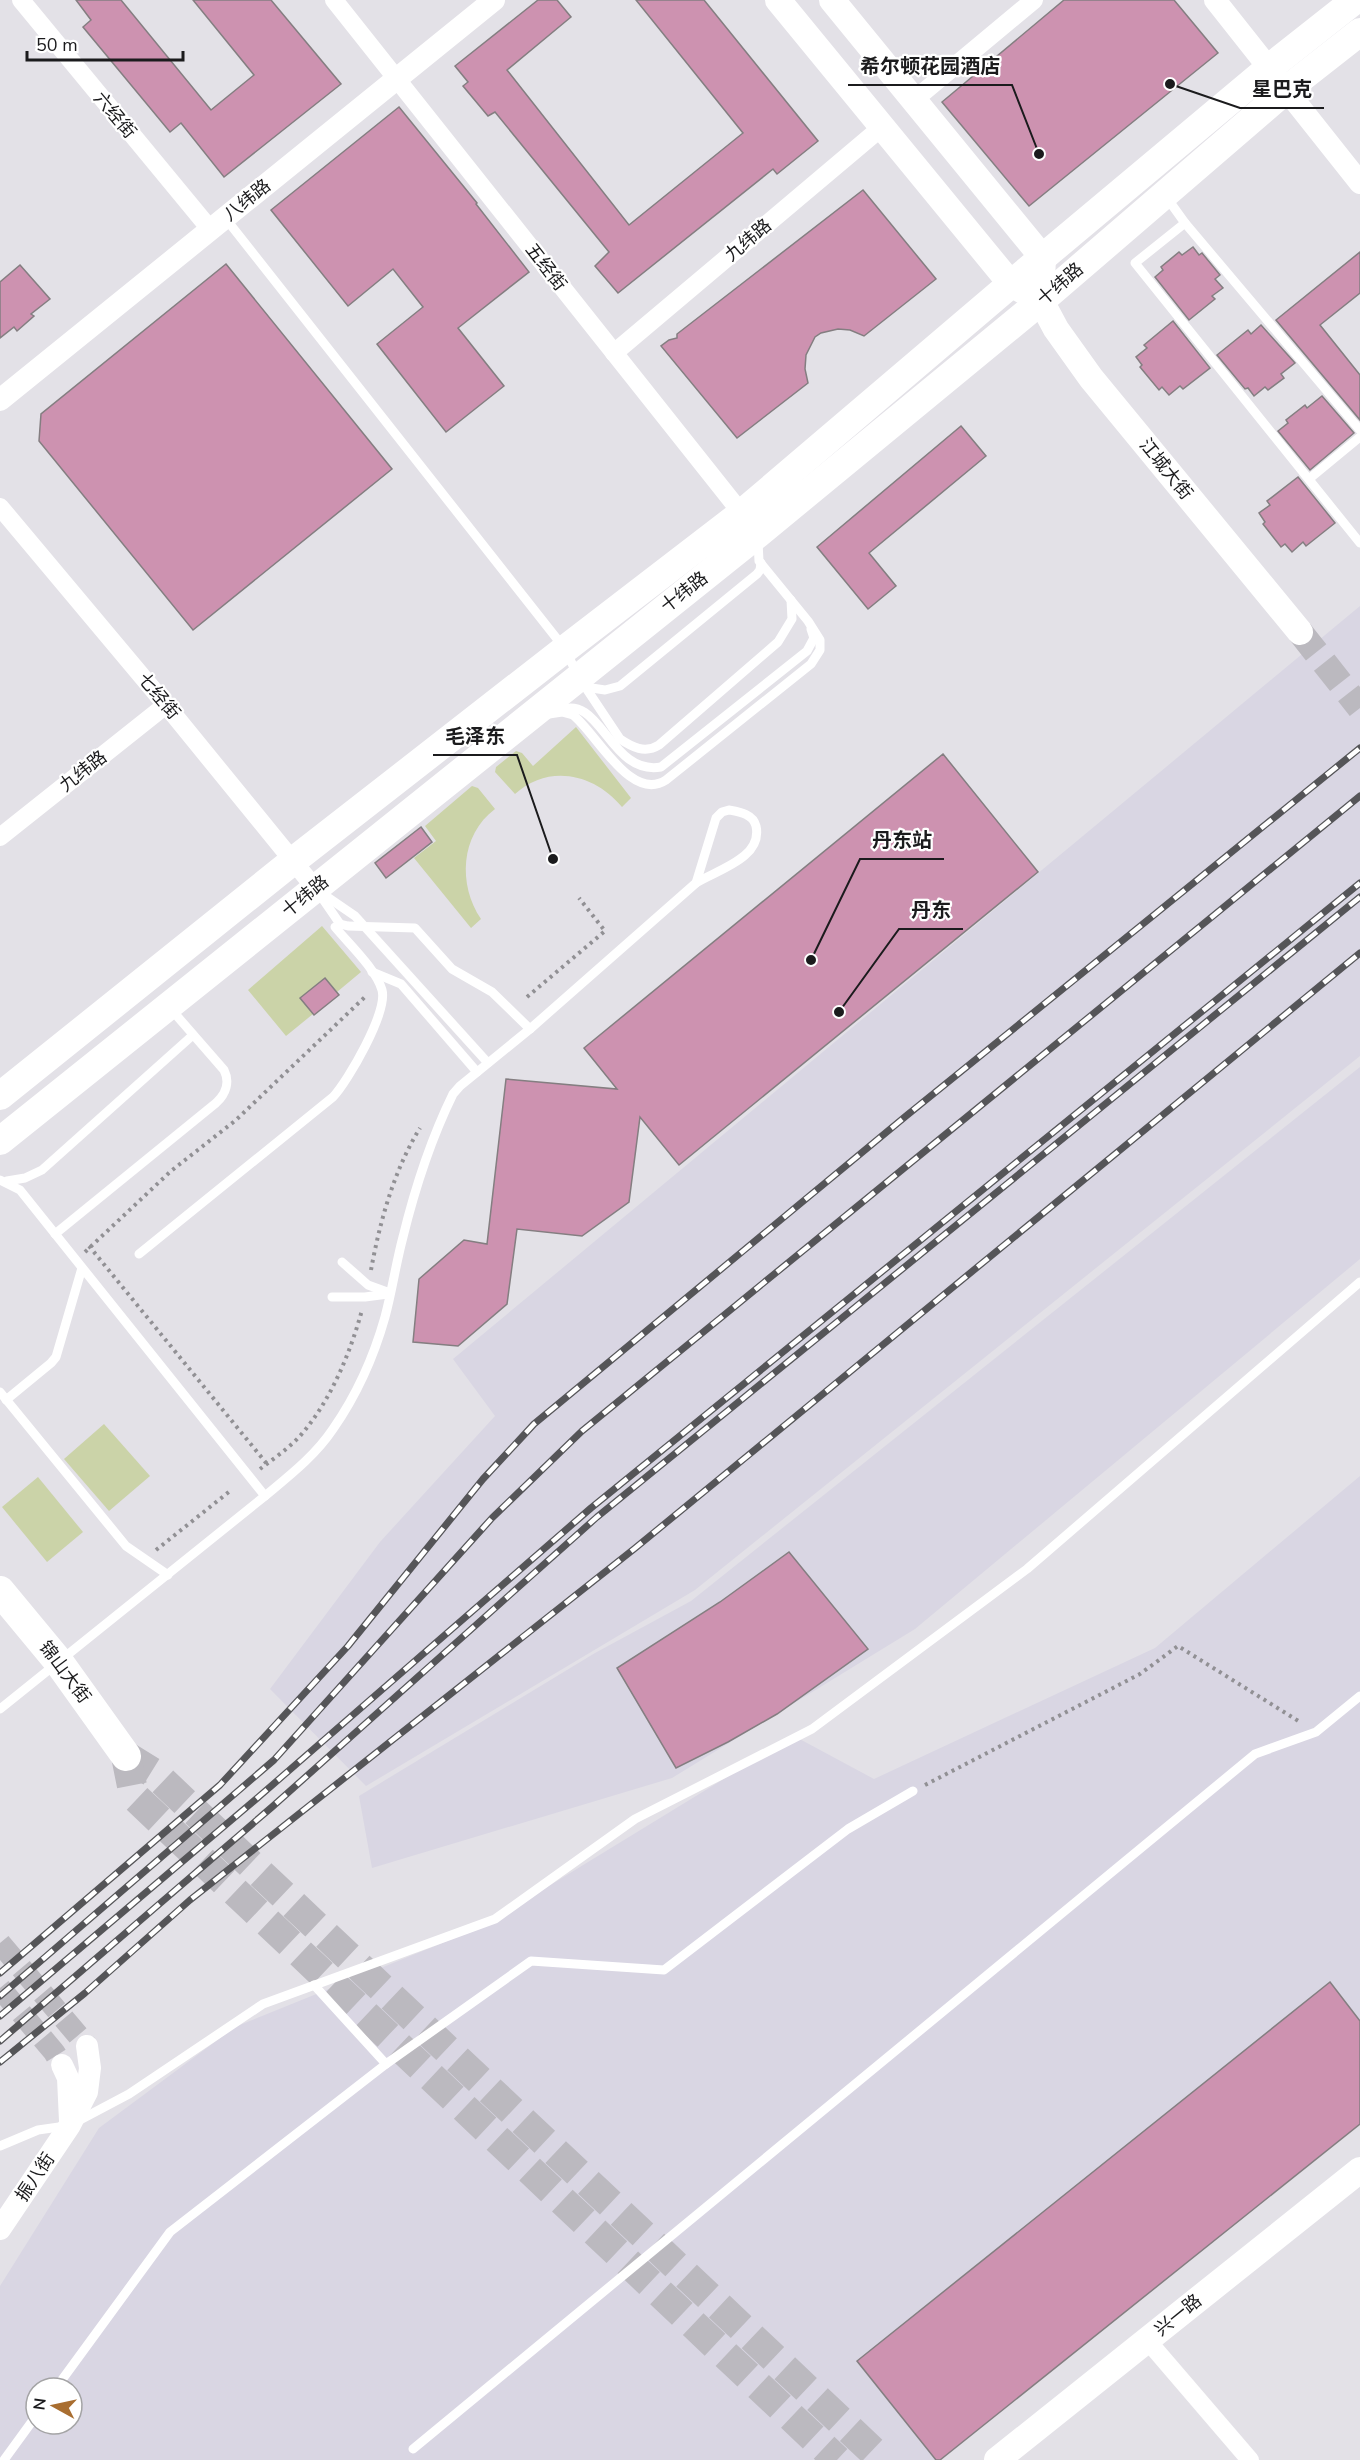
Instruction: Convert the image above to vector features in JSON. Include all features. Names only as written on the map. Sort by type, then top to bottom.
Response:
[{"type":"highway","name":"锦山大街","points":[[0,1591],[58,1661],[126,1756]]},
{"type":"main road","points":[[778,0],[1011,284],[1041,301],[1043,258],[832,0]]},
{"type":"main road","name":"十纬路","points":[[0,1096],[293,861],[565,649],[750,524],[1041,301],[1164,194],[1355,0]]},
{"type":"main road","name":"十纬路","points":[[0,1141],[518,724],[581,682],[1011,284],[1277,79],[1360,32]]},
{"type":"main road","name":"江城大街","points":[[1041,301],[1056,329],[1091,378],[1300,632]]},
{"type":"main road","name":"兴一路","points":[[997,2460],[1360,2170]]},
{"type":"street","name":"六经街","points":[[21,0],[217,223]]},
{"type":"street","name":"五经街","points":[[334,0],[750,524]]},
{"type":"street","name":"八纬路","points":[[0,400],[494,0]]},
{"type":"street","points":[[914,100],[1034,0]]},
{"type":"street","points":[[1215,0],[1360,183]]},
{"type":"street","name":"九纬路","points":[[614,353],[882,126]]},
{"type":"street","name":"七经街","points":[[0,507],[315,888]]},
{"type":"street","name":"九纬路","points":[[0,837],[166,705]]},
{"type":"street","name":"振八街","points":[[0,2229],[70,2125],[87,2092],[90,2068],[87,2046]]},
{"type":"street","points":[[62,2065],[69,2086],[70,2125]]},
{"type":"street","points":[[1147,2340],[1250,2460]]},
{"type":"lane","points":[[1164,194],[1185,223],[1360,430]]},
{"type":"lane","points":[[217,223],[565,649],[581,682],[620,739],[641,749],[654,748],[778,642],[792,618],[791,600]]},
{"type":"lane","points":[[1185,223],[1135,263],[1360,543]]},
{"type":"lane","points":[[1309,479],[1360,437]]},
{"type":"lane","points":[[555,712],[577,718],[629,777],[646,786],[660,784],[815,659],[821,644],[808,621],[759,561],[750,524]]},
{"type":"lane","points":[[581,682],[609,690],[620,686],[757,574],[761,569],[761,564]]},
{"type":"lane","points":[[518,724],[570,707],[582,710],[593,719],[627,760],[648,768],[665,765],[807,651],[814,638],[808,621]]},
{"type":"lane","points":[[0,1709],[306,1461],[342,1416],[373,1352],[410,1210],[453,1094],[696,883],[747,855],[752,849],[756,834],[753,818],[729,810],[722,812],[716,818],[696,883]]},
{"type":"lane","points":[[315,888],[340,924]]},
{"type":"lane","points":[[315,888],[355,916],[488,1063]]},
{"type":"lane","points":[[139,1254],[333,1097],[344,1085],[380,1012],[383,993],[372,972],[335,927],[340,924],[416,928],[452,969],[492,992],[530,1029]]},
{"type":"lane","points":[[372,972],[401,984],[477,1072]]},
{"type":"lane","points":[[55,1234],[221,1099],[227,1084],[226,1073],[167,1006]]},
{"type":"lane","points":[[2,1181],[25,1178],[42,1170],[193,1035]]},
{"type":"lane","points":[[2,1181],[20,1190],[265,1496]]},
{"type":"lane","points":[[342,1262],[368,1285],[390,1293]]},
{"type":"lane","points":[[80,1265],[56,1357],[51,1364],[3,1396],[126,1546],[168,1575]]},
{"type":"lane","points":[[0,2146],[39,2130],[70,2125],[129,2094],[262,2004],[495,1919],[635,1819],[812,1729],[1027,1569],[1360,1282]]},
{"type":"lane","points":[[332,1297],[365,1297],[390,1293]]},
{"type":"lane","points":[[413,2449],[1255,1754],[1316,1732],[1360,1696]]},
{"type":"lane","points":[[65,2376],[170,2232],[386,2064],[531,1961],[664,1970],[848,1829],[914,1791]]},
{"type":"lane","points":[[314,1985],[386,2064]]},
{"type":"lane","points":[[4,2460],[24,2432]]},
{"type":"path","points":[[526,997],[605,931],[579,898]]},
{"type":"path","points":[[80,1265],[89,1246],[171,1171],[236,1120],[363,998],[374,993]]},
{"type":"path","points":[[370,1277],[382,1222],[407,1154],[424,1121],[434,1115],[443,1117]]},
{"type":"path","points":[[89,1246],[267,1464]]},
{"type":"path","points":[[259,1470],[298,1438],[318,1411],[347,1352],[363,1307]]},
{"type":"path","points":[[153,1552],[230,1491]]},
{"type":"path","points":[[914,1791],[1140,1674],[1178,1646],[1316,1732]]},
{"type":"shaded area","points":[[1360,606],[1360,1056],[695,1590],[366,1786],[270,1689],[380,1542],[495,1416],[453,1359]]},
{"type":"shaded area","points":[[1360,1067],[1360,1259],[915,1629],[672,1778],[372,1868],[359,1796],[595,1653],[691,1601]]},
{"type":"shaded area","points":[[1360,1476],[1360,2119],[938,2460],[0,2460],[0,2286],[99,2128],[235,2027],[482,1927],[794,1736],[874,1779],[1155,1648]]},
{"type":"green space","points":[[576,727],[631,798],[622,807],[599,787],[571,776],[542,778],[528,784],[515,794],[495,772],[496,767],[516,751],[522,753],[533,766]]},
{"type":"green space","points":[[472,786],[478,788],[495,809],[483,820],[469,846],[466,876],[474,906],[481,919],[471,928],[414,858],[436,841],[425,826]]},
{"type":"green space","points":[[322,926],[361,972],[337,992],[325,978],[301,998],[313,1014],[286,1036],[248,990]]},
{"type":"green space","points":[[104,1424],[150,1476],[109,1511],[64,1459]]},
{"type":"green space","points":[[38,1477],[83,1532],[47,1562],[2,1507]]},
{"type":"building","points":[[76,0],[121,0],[211,110],[254,75],[193,0],[271,0],[341,84],[224,177],[181,123],[170,132],[83,27],[91,20]]},
{"type":"building","points":[[538,0],[557,0],[571,17],[507,70],[629,225],[743,133],[636,0],[704,0],[818,141],[777,174],[773,169],[618,293],[595,266],[609,252],[495,112],[488,116],[463,86],[468,82],[455,66]]},
{"type":"building","points":[[1064,0],[1174,0],[1218,53],[1029,206],[942,102]]},
{"type":"building","points":[[399,107],[477,203],[529,272],[458,328],[504,386],[446,432],[377,344],[423,307],[393,269],[348,306],[271,210]]},
{"type":"building","points":[[863,190],[936,279],[864,336],[850,330],[838,329],[821,333],[815,337],[806,355],[805,369],[808,383],[737,438],[661,346],[677,338],[677,334]]},
{"type":"building","points":[[1193,247],[1199,255],[1202,253],[1220,275],[1215,279],[1223,288],[1212,296],[1215,299],[1189,320],[1155,277],[1163,270],[1161,267],[1179,252],[1182,255]]},
{"type":"building","points":[[1360,252],[1360,293],[1320,325],[1360,375],[1360,420],[1276,320]]},
{"type":"building","points":[[226,264],[392,469],[193,630],[39,441],[41,414]]},
{"type":"building","points":[[20,265],[50,299],[31,314],[34,316],[17,331],[14,327],[0,338],[0,282]]},
{"type":"building","points":[[1173,321],[1210,368],[1183,389],[1180,386],[1169,395],[1162,387],[1159,390],[1140,367],[1142,365],[1136,357],[1147,348],[1144,345]]},
{"type":"building","points":[[1261,325],[1295,363],[1281,374],[1284,378],[1268,390],[1265,387],[1254,396],[1248,388],[1245,389],[1217,355],[1248,330],[1251,334]]},
{"type":"building","points":[[1322,396],[1354,433],[1310,470],[1278,431],[1288,423],[1286,420],[1305,405],[1307,408]]},
{"type":"building","points":[[961,426],[986,456],[869,553],[896,586],[868,609],[817,547]]},
{"type":"building","points":[[1298,477],[1335,523],[1306,546],[1303,542],[1292,552],[1285,544],[1281,547],[1263,524],[1265,522],[1259,513],[1270,505],[1267,501]]},
{"type":"building","points":[[943,754],[1038,872],[679,1165],[640,1117],[629,1202],[582,1236],[517,1229],[507,1304],[458,1346],[413,1342],[419,1279],[464,1240],[487,1244],[506,1079],[617,1089],[584,1048]]},
{"type":"building","points":[[421,827],[432,842],[386,878],[375,863]]},
{"type":"building","points":[[325,978],[339,995],[314,1015],[300,998]]},
{"type":"building","points":[[789,1552],[868,1649],[777,1714],[676,1768],[617,1668],[720,1602]]},
{"type":"building","points":[[1330,1982],[1360,2021],[1360,2124],[940,2460],[936,2460],[857,2361]]},
{"type":"tunnel","points":[[1300,632],[1360,708]]},
{"type":"tunnel","points":[[126,1756],[155,1774],[882,2460]]},
{"type":"tunnel","points":[[126,1756],[134,1796],[837,2460]]},
{"type":"tunnel","points":[[0,1943],[87,2046]]},
{"type":"tunnel","points":[[0,1988],[54,2052],[62,2065]]},
{"type":"railway","points":[[0,1973],[220,1785],[348,1646],[483,1479],[534,1424],[906,1116],[1360,748]]},
{"type":"railway","points":[[0,1996],[274,1760],[492,1518],[582,1431],[1360,796]]},
{"type":"railway","points":[[0,2016],[255,1800],[591,1508],[1360,883]]},
{"type":"railway","points":[[0,2041],[272,1807],[597,1517],[1360,897]]},
{"type":"railway","points":[[0,2062],[85,1993],[190,1900],[634,1549],[1360,953]]},
{"type":"place","name":"星巴克","points":[[1170,84]]},
{"type":"place","name":"希尔顿花园酒店","points":[[1039,154]]},
{"type":"place","name":"毛泽东","points":[[553,859]]},
{"type":"place","name":"丹东站","points":[[811,960]]},
{"type":"place","name":"丹东","points":[[839,1012]]}]
